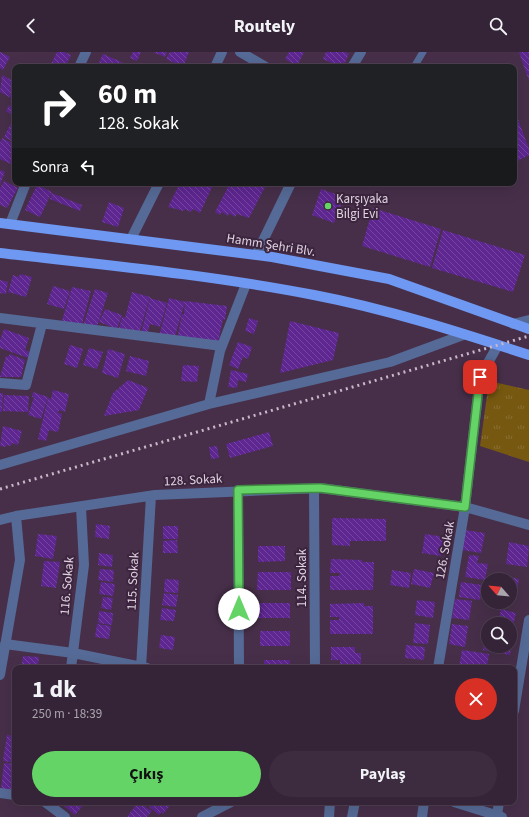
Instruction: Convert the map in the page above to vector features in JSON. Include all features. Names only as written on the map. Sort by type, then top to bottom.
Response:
[{"type":"main road","name":"Hamm Şehri Blv.","points":[[5,223],[256,255],[389,279],[529,329]]},
{"type":"main road","points":[[0,253],[181,274],[322,297],[395,314],[529,355]]},
{"type":"street","points":[[80,64],[86,52]]},
{"type":"street","points":[[216,64],[222,52]]},
{"type":"street","points":[[240,52],[261,64]]},
{"type":"street","points":[[354,64],[361,52]]},
{"type":"street","points":[[5,223],[24,186]]},
{"type":"street","points":[[131,239],[158,186]]},
{"type":"street","points":[[256,255],[290,186]]},
{"type":"street","points":[[209,404],[222,346],[246,284]]},
{"type":"street","points":[[0,318],[222,346]]},
{"type":"street","points":[[513,324],[529,320]]},
{"type":"street","points":[[0,383],[26,385],[42,324]]},
{"type":"street","points":[[0,465],[209,404],[390,362],[463,335]]},
{"type":"street","name":"126. Sokak","points":[[439,665],[465,507],[480,377],[498,345]]},
{"type":"street","name":"128. Sokak","points":[[0,520],[16,516],[151,496],[238,490],[314,488],[465,507],[529,525]]},
{"type":"street","name":"114. Sokak","points":[[314,488],[315,665]]},
{"type":"street","points":[[238,490],[239,665]]},
{"type":"street","name":"115. Sokak","points":[[143,665],[151,496]]},
{"type":"street","name":"116. Sokak","points":[[71,665],[84,565],[81,507]]},
{"type":"street","points":[[0,675],[20,560],[16,516]]},
{"type":"street","points":[[517,693],[529,620]]},
{"type":"street","points":[[6,644],[73,653],[133,665]]},
{"type":"street","points":[[0,793],[12,795]]},
{"type":"street","points":[[49,805],[65,817]]},
{"type":"street","points":[[202,817],[225,805]]},
{"type":"street","points":[[329,817],[330,805]]},
{"type":"street","points":[[352,817],[354,805]]},
{"type":"street","points":[[422,817],[424,805]]},
{"type":"street","points":[[464,805],[500,816],[499,805]]},
{"type":"lane","points":[[416,64],[423,52]]},
{"type":"green space","points":[[489,381],[529,390],[529,462],[480,446]]},
{"type":"building","points":[[0,52],[10,57],[3,70],[0,68]]},
{"type":"building","points":[[57,52],[64,52],[71,55],[66,64],[51,64]]},
{"type":"building","points":[[133,52],[141,52],[137,61],[130,58]]},
{"type":"building","points":[[153,52],[167,52],[165,57]]},
{"type":"building","points":[[170,52],[189,52],[184,64],[177,64],[166,59]]},
{"type":"building","points":[[289,52],[304,52],[298,64],[294,64],[285,59]]},
{"type":"building","points":[[326,52],[345,52],[349,54],[344,64],[334,64],[323,59]]},
{"type":"building","points":[[519,52],[529,52],[529,81]]},
{"type":"building","points":[[103,54],[126,64],[98,64]]},
{"type":"building","points":[[2,75],[12,80],[12,96],[11,98],[0,92]]},
{"type":"building","points":[[9,105],[12,107],[12,115],[6,111]]},
{"type":"building","points":[[517,116],[529,149],[529,155],[517,161]]},
{"type":"building","points":[[11,123],[12,124],[12,141],[4,137]]},
{"type":"building","points":[[2,138],[12,143],[12,165],[0,159],[0,143]]},
{"type":"building","points":[[0,170],[5,172],[0,185]]},
{"type":"building","points":[[4,181],[18,188],[7,208],[0,205],[0,188]]},
{"type":"building","points":[[37,186],[52,192],[40,217],[25,210]]},
{"type":"building","points":[[178,186],[213,186],[200,213],[193,209],[191,212],[185,209],[184,211],[168,207]]},
{"type":"building","points":[[228,186],[265,186],[249,218],[237,214],[235,217],[229,213],[228,216],[222,212],[220,215],[215,212]]},
{"type":"building","name":"Karşıyaka Bilgi Evi","points":[[321,189],[344,197],[334,223],[312,215]]},
{"type":"building","points":[[52,193],[82,205],[80,211],[50,199]]},
{"type":"building","points":[[109,202],[124,208],[118,227],[102,222]]},
{"type":"building","points":[[373,208],[441,229],[430,267],[362,246]]},
{"type":"building","points":[[443,230],[525,255],[513,292],[432,268]]},
{"type":"building","points":[[20,274],[32,277],[26,297],[8,292],[13,275],[19,277]]},
{"type":"building","points":[[0,280],[8,282],[6,294],[0,293]]},
{"type":"building","points":[[53,286],[70,291],[64,309],[47,304]]},
{"type":"building","points":[[72,287],[91,291],[81,328],[61,324]]},
{"type":"building","points":[[95,289],[108,293],[96,330],[83,326]]},
{"type":"building","points":[[132,292],[150,297],[139,334],[119,328],[122,317],[125,318]]},
{"type":"building","points":[[150,298],[167,303],[160,327],[150,324],[147,335],[141,333]]},
{"type":"building","points":[[169,298],[185,302],[174,340],[159,336]]},
{"type":"building","points":[[185,301],[227,306],[225,320],[223,319],[218,343],[177,339],[182,314],[184,314]]},
{"type":"building","points":[[105,309],[122,315],[117,329],[99,322]]},
{"type":"building","points":[[249,318],[258,321],[254,334],[245,331]]},
{"type":"building","points":[[290,321],[339,333],[333,360],[280,373]]},
{"type":"building","points":[[4,329],[29,338],[25,350],[30,352],[28,358],[0,348],[0,340]]},
{"type":"building","points":[[238,342],[252,347],[248,359],[243,357],[238,369],[229,365]]},
{"type":"building","points":[[70,345],[83,349],[77,368],[64,364]]},
{"type":"building","points":[[89,348],[103,352],[97,369],[83,365]]},
{"type":"building","points":[[108,349],[125,354],[118,378],[102,373]]},
{"type":"building","points":[[10,354],[25,360],[21,377],[0,377],[6,356],[8,357]]},
{"type":"building","points":[[130,356],[149,361],[146,376],[126,371]]},
{"type":"building","points":[[183,365],[199,366],[197,382],[181,381]]},
{"type":"building","points":[[231,370],[248,374],[246,382],[238,380],[237,388],[228,387]]},
{"type":"building","points":[[128,380],[148,388],[139,410],[104,416],[113,393]]},
{"type":"building","points":[[53,390],[69,394],[65,412],[59,410],[58,413],[62,414],[58,432],[49,430],[46,441],[38,439],[48,398],[51,399]]},
{"type":"building","points":[[33,392],[48,397],[41,419],[28,415],[34,397],[32,397]]},
{"type":"building","points":[[0,393],[3,393],[2,412],[0,412]]},
{"type":"building","points":[[4,395],[29,396],[28,412],[3,411]]},
{"type":"building","points":[[3,426],[22,431],[18,445],[12,443],[11,446],[0,446]]},
{"type":"building","points":[[269,432],[273,446],[230,458],[226,444]]},
{"type":"building","points":[[217,446],[219,458],[211,459],[209,447]]},
{"type":"building","points":[[332,518],[386,519],[386,541],[350,541],[350,546],[332,545]]},
{"type":"building","points":[[96,524],[110,526],[109,539],[95,537]]},
{"type":"building","points":[[163,526],[178,526],[178,539],[163,539]]},
{"type":"building","points":[[465,530],[485,533],[481,553],[462,550]]},
{"type":"building","points":[[38,534],[57,536],[53,559],[35,556]]},
{"type":"building","points":[[425,534],[444,537],[441,556],[422,553]]},
{"type":"building","points":[[177,540],[178,553],[163,553],[163,541]]},
{"type":"building","points":[[509,542],[529,546],[527,567],[506,564]]},
{"type":"building","points":[[258,546],[285,546],[285,561],[258,562]]},
{"type":"building","points":[[99,553],[113,555],[112,567],[98,565]]},
{"type":"building","points":[[469,555],[479,556],[477,563],[488,564],[486,573],[481,573],[481,579],[465,577]]},
{"type":"building","points":[[331,559],[374,562],[373,590],[330,590],[330,576],[339,576],[340,573],[330,573]]},
{"type":"building","points":[[44,561],[60,562],[56,588],[41,586]]},
{"type":"building","points":[[100,569],[114,570],[113,582],[98,580]]},
{"type":"building","points":[[414,569],[434,573],[430,588],[411,584]]},
{"type":"building","points":[[392,570],[411,573],[409,588],[390,585]]},
{"type":"building","points":[[258,572],[291,572],[291,590],[257,590]]},
{"type":"building","points":[[165,579],[179,580],[178,593],[164,592]]},
{"type":"building","points":[[517,579],[519,579],[517,590]]},
{"type":"building","points":[[101,582],[115,584],[113,596],[99,594]]},
{"type":"building","points":[[461,582],[481,585],[480,600],[459,597]]},
{"type":"building","points":[[164,593],[178,595],[176,607],[162,605]]},
{"type":"building","points":[[103,597],[113,598],[111,610],[101,608]]},
{"type":"building","points":[[455,599],[472,601],[469,620],[452,618]]},
{"type":"building","points":[[417,600],[435,602],[433,618],[415,615]]},
{"type":"building","points":[[258,603],[290,603],[290,618],[258,618]]},
{"type":"building","points":[[364,603],[364,606],[373,606],[373,634],[330,634],[330,620],[339,620],[339,617],[330,617],[330,604]]},
{"type":"building","points":[[162,608],[176,610],[174,621],[160,620]]},
{"type":"building","points":[[501,609],[516,613],[515,617],[499,617]]},
{"type":"building","points":[[99,611],[113,613],[112,625],[98,623]]},
{"type":"building","points":[[415,623],[430,625],[428,644],[413,643]]},
{"type":"building","points":[[97,624],[111,626],[109,639],[95,637]]},
{"type":"building","points":[[452,624],[468,626],[465,647],[449,644]]},
{"type":"building","points":[[260,631],[290,631],[290,646],[260,646]]},
{"type":"building","points":[[161,635],[175,637],[173,650],[159,648]]},
{"type":"building","points":[[406,645],[425,647],[424,660],[405,658]]},
{"type":"building","points":[[331,647],[355,647],[355,653],[361,653],[361,665],[330,665],[340,664],[340,660],[331,660]]},
{"type":"building","points":[[462,650],[489,654],[487,665],[459,665]]},
{"type":"building","points":[[499,653],[510,653],[510,655]]},
{"type":"building","points":[[23,656],[39,657],[38,665],[22,665]]},
{"type":"building","points":[[264,660],[290,660],[290,665],[264,665]]},
{"type":"building","points":[[7,735],[12,736],[12,762],[3,761]]},
{"type":"building","points":[[4,763],[12,764],[12,790],[1,789]]},
{"type":"building","points":[[63,805],[83,805],[75,815]]},
{"type":"building","points":[[136,805],[143,805],[152,811],[147,817],[127,817]]},
{"type":"building","points":[[150,805],[170,805],[163,814],[161,812],[159,815],[149,807]]},
{"type":"railway","points":[[0,489],[529,336]]},
{"type":"place","name":"Karşıyaka Bilgi Evi","points":[[328,206]]},
{"type":"route","points":[[239,609],[238,490],[320,488],[465,507],[480,377]]}]
